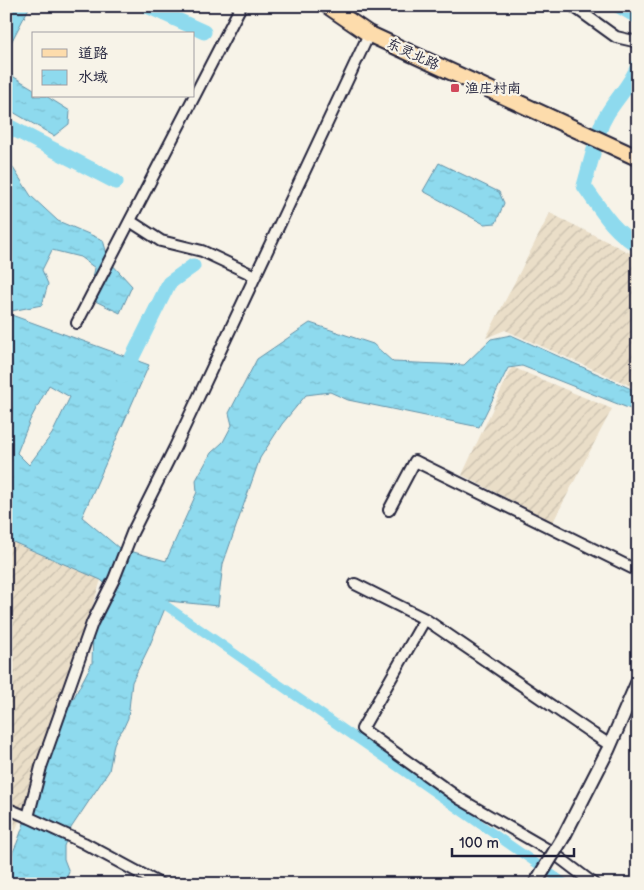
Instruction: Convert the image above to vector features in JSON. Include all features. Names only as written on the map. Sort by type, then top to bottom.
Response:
[{"type":"main road","name":"东灵北路","points":[[328,6],[369,34],[638,158]]},
{"type":"street","points":[[195,95],[241,6]]},
{"type":"street","points":[[573,6],[616,37],[638,42]]},
{"type":"street","points":[[29,817],[41,767],[92,623],[114,578],[132,534],[174,449],[369,34]]},
{"type":"street","points":[[77,323],[194,98]]},
{"type":"street","points":[[130,221],[161,241],[202,251],[255,276]]},
{"type":"street","points":[[389,510],[415,461],[638,571]]},
{"type":"street","points":[[355,584],[425,619],[610,744]]},
{"type":"street","points":[[425,619],[362,729],[460,799],[552,852],[594,884]]},
{"type":"street","points":[[535,884],[564,836],[610,744],[638,681]]},
{"type":"street","points":[[6,808],[84,843],[160,884]]},
{"type":"shaded area","points":[[550,213],[638,257],[638,389],[505,330],[486,338]]},
{"type":"shaded area","points":[[512,367],[612,409],[553,522],[462,475]]},
{"type":"shaded area","points":[[6,539],[101,580],[31,793],[6,853]]},
{"type":"water","points":[[6,6],[30,6],[6,52]]},
{"type":"water","points":[[9,74],[32,88],[32,98],[49,98],[70,111],[69,124],[54,136],[13,112],[6,111],[6,80]]},
{"type":"water","points":[[6,157],[31,196],[58,221],[103,240],[109,261],[132,286],[120,313],[89,298],[95,268],[80,257],[52,250],[42,270],[48,284],[42,305],[6,312]]},
{"type":"water","points":[[439,163],[499,192],[504,203],[496,223],[484,224],[423,191]]},
{"type":"water","points":[[6,313],[149,365],[82,517],[119,548],[166,561],[197,492],[196,480],[211,453],[223,442],[232,425],[229,413],[257,359],[310,323],[373,344],[393,362],[464,365],[491,339],[511,335],[638,392],[638,412],[522,366],[508,368],[479,427],[348,400],[330,392],[306,395],[282,424],[260,458],[223,564],[218,606],[168,601],[132,682],[128,718],[114,744],[109,771],[71,828],[64,846],[64,859],[69,872],[64,884],[6,884],[6,867],[17,843],[58,728],[92,663],[93,632],[113,591],[101,580],[6,539]],"holes":[[[49,385],[70,397],[52,434],[29,465],[17,453],[30,420]]]},
{"type":"waterway","points":[[147,6],[204,32]]},
{"type":"waterway","points":[[619,6],[638,17]]},
{"type":"waterway","points":[[599,132],[602,123],[638,66]]},
{"type":"waterway","points":[[6,125],[116,182]]},
{"type":"waterway","points":[[595,146],[584,186],[614,227],[638,245]]},
{"type":"waterway","points":[[123,376],[169,283],[193,266]]},
{"type":"waterway","points":[[158,600],[566,884]]},
{"type":"place","name":"渔庄村南","points":[[455,88]]}]
